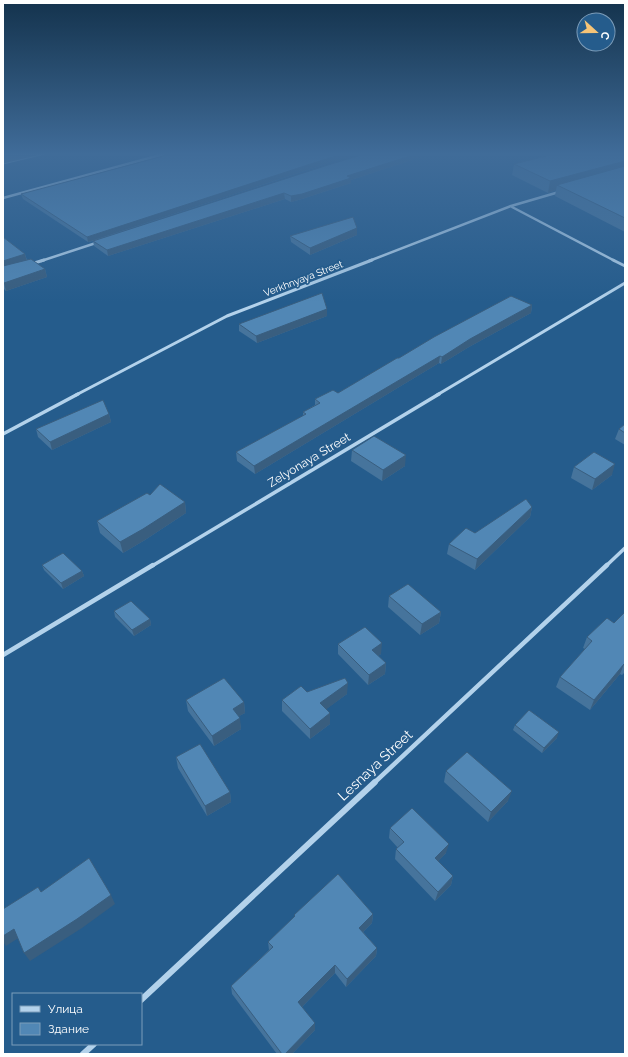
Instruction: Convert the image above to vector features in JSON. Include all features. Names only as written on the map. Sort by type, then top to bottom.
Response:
[{"type":"street","name":"Verkhnyaya Street","points":[[3,434],[227,316],[521,203]]},
{"type":"street","points":[[511,206],[625,266]]},
{"type":"street","points":[[25,266],[100,242]]},
{"type":"street","name":"Zelyonaya Street","points":[[3,655],[625,283]]},
{"type":"street","name":"Lesnaya Street","points":[[142,999],[625,548]]},
{"type":"street","points":[[83,1054],[93,1045]]},
{"type":"building","points":[[35,203],[190,203],[87,237]]},
{"type":"building","points":[[209,203],[252,203],[107,250],[93,241]]},
{"type":"building","points":[[595,203],[625,203],[625,218]]},
{"type":"building","points":[[353,217],[357,228],[310,248],[290,236]]},
{"type":"building","points":[[3,237],[25,254],[3,261]]},
{"type":"building","points":[[31,259],[45,269],[4,283],[3,282],[3,266]]},
{"type":"building","points":[[322,293],[327,309],[256,336],[239,324]]},
{"type":"building","points":[[511,296],[532,305],[470,339],[442,357],[440,356],[254,466],[236,452],[306,414],[303,412],[320,403],[315,399],[333,390],[338,393],[434,337]]},
{"type":"building","points":[[103,400],[109,414],[50,442],[36,429]]},
{"type":"building","points":[[625,424],[625,433],[619,429]]},
{"type":"building","points":[[374,436],[406,455],[383,470],[352,450]]},
{"type":"building","points":[[594,452],[615,464],[595,479],[574,467]]},
{"type":"building","points":[[160,484],[185,502],[120,542],[97,521],[147,493],[150,495]]},
{"type":"building","points":[[526,499],[532,507],[477,559],[449,544],[466,528],[475,533]]},
{"type":"building","points":[[63,553],[82,571],[61,583],[42,565]]},
{"type":"building","points":[[408,584],[441,612],[422,624],[389,596]]},
{"type":"building","points":[[131,601],[150,619],[132,630],[114,611]]},
{"type":"building","points":[[625,612],[625,664],[594,700],[560,677],[592,641],[587,637],[607,618],[614,623]]},
{"type":"building","points":[[365,627],[382,643],[372,650],[386,663],[369,675],[338,644]]},
{"type":"building","points":[[224,678],[244,702],[233,709],[240,718],[212,736],[186,700]]},
{"type":"building","points":[[345,678],[348,683],[320,703],[330,713],[310,729],[282,700],[301,686],[307,692]]},
{"type":"building","points":[[529,710],[559,732],[544,748],[515,725]]},
{"type":"building","points":[[200,744],[230,792],[205,806],[176,757]]},
{"type":"building","points":[[467,752],[512,791],[491,812],[446,771]]},
{"type":"building","points":[[412,808],[449,844],[435,858],[453,876],[438,892],[396,849],[404,842],[390,828]]},
{"type":"building","points":[[89,858],[111,895],[24,953],[14,929],[3,936],[3,909],[38,887],[41,892]]},
{"type":"building","points":[[338,874],[373,914],[359,928],[377,948],[347,979],[335,965],[298,1002],[315,1023],[285,1054],[282,1054],[231,986],[273,947],[268,942],[295,916],[294,915]]}]
